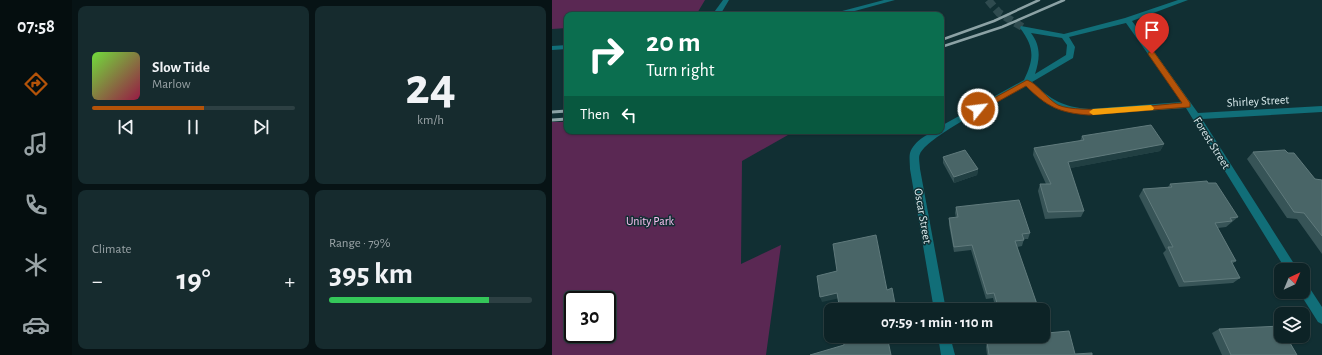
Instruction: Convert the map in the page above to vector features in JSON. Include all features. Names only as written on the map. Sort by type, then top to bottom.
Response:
[{"type":"street","points":[[718,12],[726,0]]},
{"type":"street","points":[[859,8],[861,0]]},
{"type":"street","points":[[843,12],[892,0]]},
{"type":"street","points":[[1185,0],[1128,20],[1064,36],[1039,34],[1024,28],[1034,40],[1036,56],[1036,64],[1027,82],[1042,98],[1056,107],[1074,111],[1089,112],[1188,105]]},
{"type":"street","name":"Forest Street","points":[[1128,20],[1196,116],[1288,263]]},
{"type":"street","name":"Oscar Street","points":[[944,128],[1027,82],[1070,56],[1072,50],[1070,42],[1064,36]]},
{"type":"street","points":[[552,48],[564,47]]},
{"type":"street","name":"Shirley Street","points":[[1196,116],[1322,109]]},
{"type":"street","name":"Oscar Street","points":[[935,134],[924,142],[915,153],[915,169],[939,303]]},
{"type":"street","points":[[1310,299],[1322,318]]},
{"type":"street","points":[[945,343],[948,355]]},
{"type":"green space","points":[[552,0],[705,0],[698,12],[564,12],[564,28],[552,29]]},
{"type":"green space","name":"Unity Park","points":[[552,122],[564,122],[564,134],[790,134],[742,161],[741,264],[781,245],[766,355],[552,355]]},
{"type":"building","points":[[1151,125],[1164,144],[1068,162],[1084,211],[1048,212],[1040,184],[1051,184],[1034,148],[1084,140],[1082,136]]},
{"type":"building","points":[[965,150],[978,169],[954,177],[943,157]]},
{"type":"building","points":[[1285,150],[1288,153],[1294,153],[1315,179],[1322,180],[1322,236],[1304,213],[1294,212],[1253,152]]},
{"type":"building","points":[[1207,181],[1208,183],[1216,183],[1238,217],[1230,218],[1232,221],[1215,223],[1236,261],[1231,261],[1240,278],[1184,282],[1168,247],[1173,247],[1143,189],[1172,187],[1170,184]]},
{"type":"building","points":[[1019,200],[1030,233],[1022,234],[1024,240],[1015,241],[1037,303],[997,303],[994,293],[987,294],[972,245],[954,247],[949,218],[958,217],[956,207]]},
{"type":"building","points":[[876,235],[887,290],[892,288],[895,303],[839,303],[837,293],[820,297],[817,276],[837,271],[833,244]]},
{"type":"building","points":[[1274,326],[1274,343],[1290,343],[1297,355],[1231,355],[1219,329]]},
{"type":"building","points":[[1069,331],[1075,354],[1092,353],[1092,355],[989,355],[987,343],[1050,343],[1050,333]]},
{"type":"building","points":[[844,343],[888,343],[891,355],[810,355],[844,345]]},
{"type":"tunnel","points":[[988,0],[999,13],[1024,28]]},
{"type":"railway","points":[[944,39],[994,21],[1039,0]]},
{"type":"railway","points":[[944,46],[1002,27],[1064,0]]},
{"type":"railway","points":[[552,112],[564,111]]},
{"type":"railway","points":[[552,120],[564,119]]},
{"type":"slow traffic","points":[[1093,112],[1151,108]]},
{"type":"route","points":[[978,109],[1027,82],[1042,98],[1056,107],[1074,111],[1089,112],[1188,105],[1152,54]]}]
